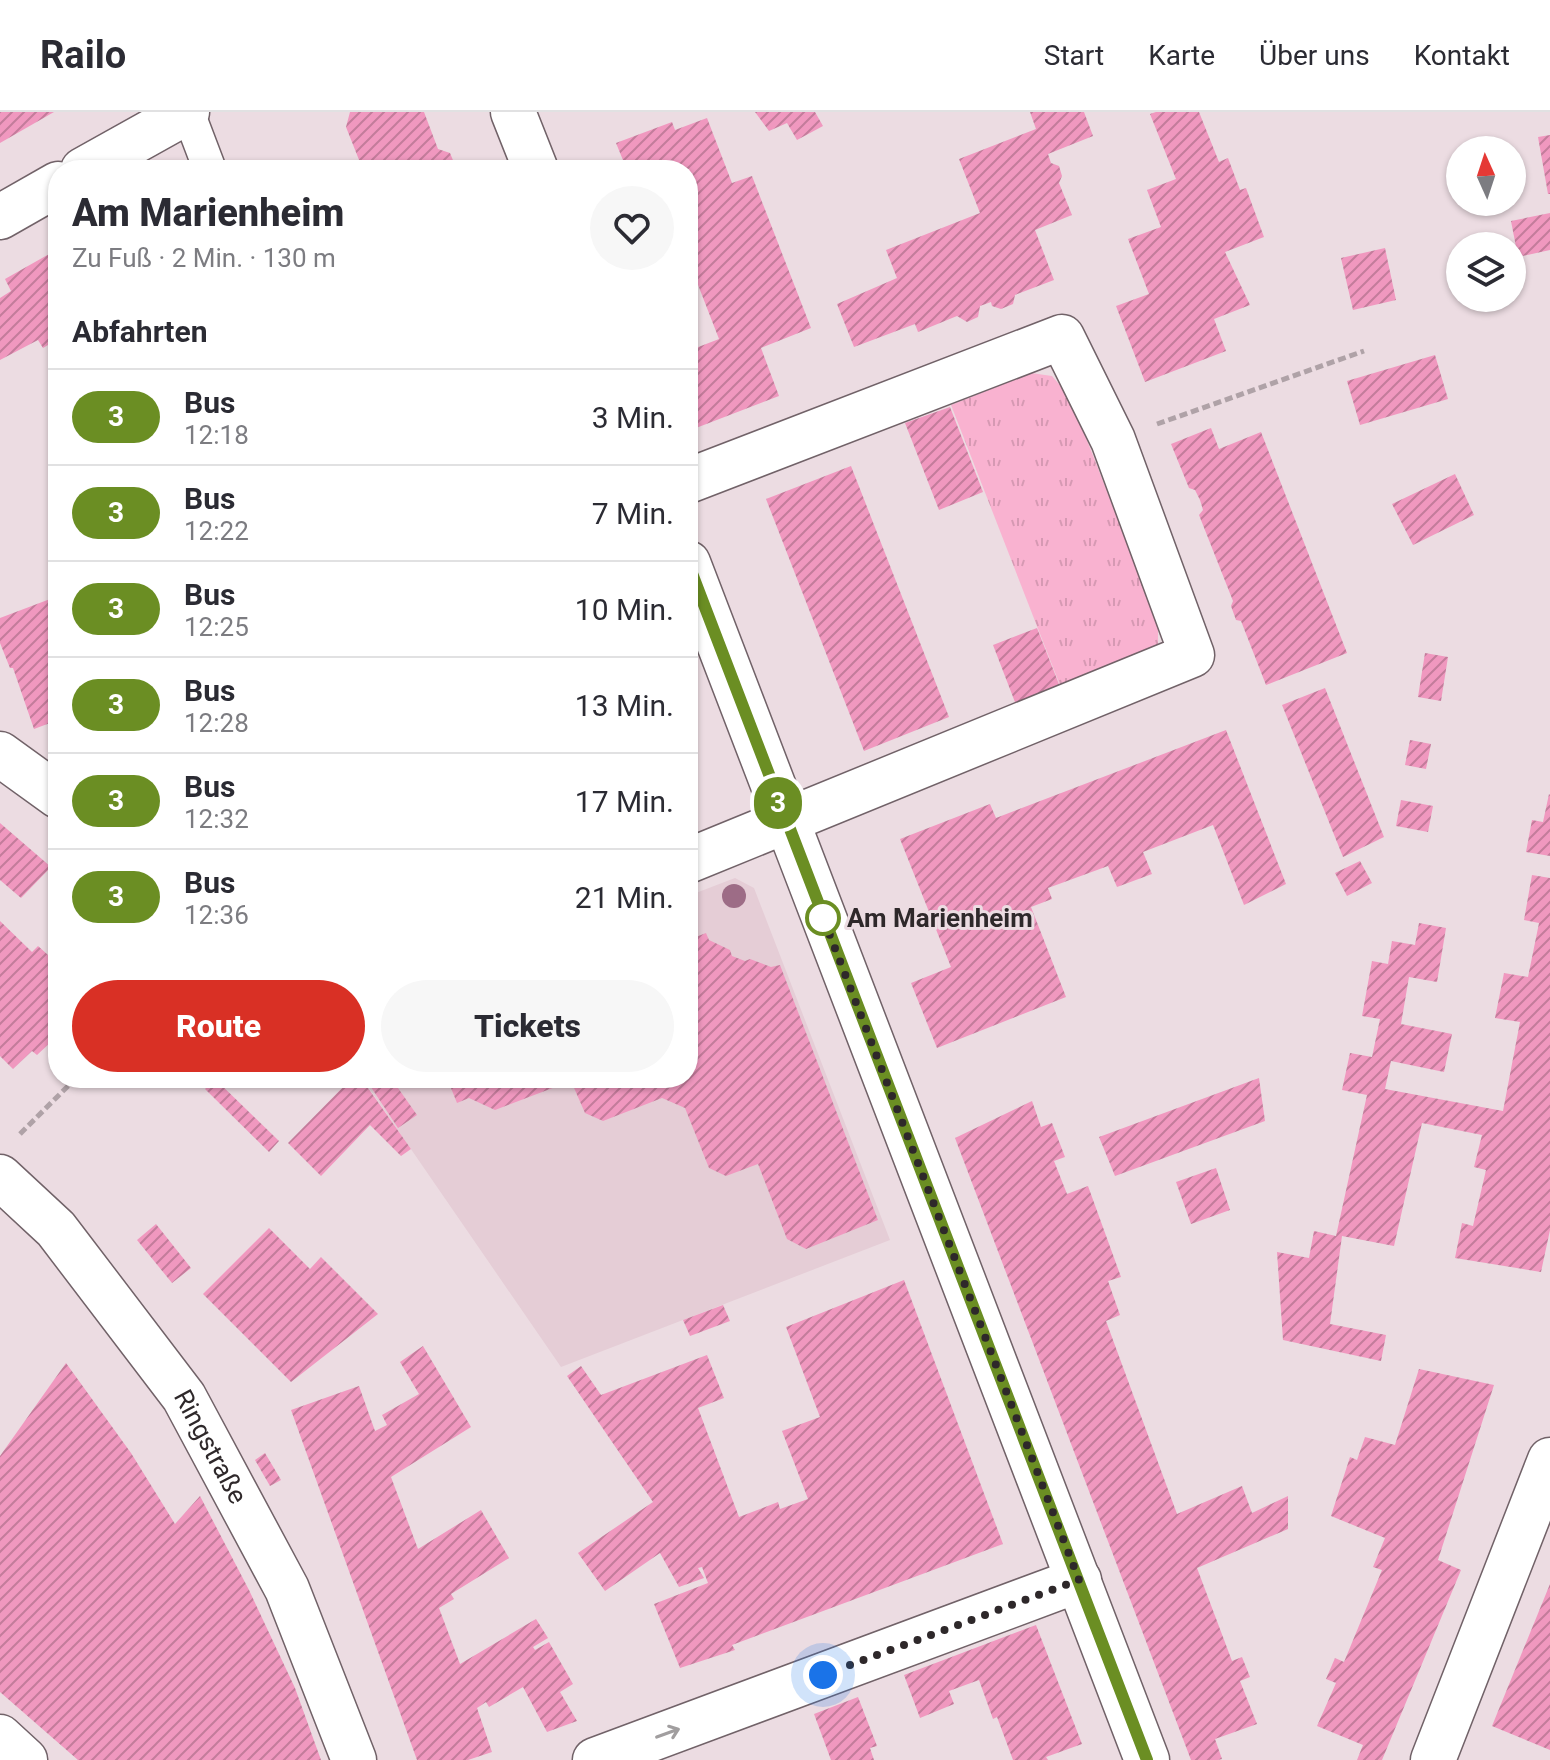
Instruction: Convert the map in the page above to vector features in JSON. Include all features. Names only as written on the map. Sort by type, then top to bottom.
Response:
[{"type":"street","points":[[101,160],[188,112]]},
{"type":"street","points":[[513,112],[532,160]]},
{"type":"street","points":[[0,217],[48,190]]},
{"type":"street","points":[[698,477],[1062,337],[1113,440],[1192,655],[698,857]]},
{"type":"street","points":[[698,589],[1147,1760]]},
{"type":"street","points":[[0,754],[48,789]]},
{"type":"street","name":"Ringstraße","points":[[5,1160],[184,1397],[287,1589],[354,1760]]},
{"type":"street","points":[[1433,1760],[1550,1460]]},
{"type":"street","points":[[595,1760],[1079,1580]]},
{"type":"street","points":[[0,1737],[25,1760]]},
{"type":"lane","points":[[188,112],[206,160]]},
{"type":"path","points":[[1113,440],[1364,351]]},
{"type":"path","points":[[5,1160],[67,1088]]},
{"type":"shaded area","points":[[735,878],[754,888],[890,1240],[561,1367],[369,1088],[698,1088],[698,892]]},
{"type":"green space","points":[[1031,373],[1052,376],[1070,397],[1158,621],[1158,645],[1063,693],[951,405]]},
{"type":"building","points":[[0,112],[54,112],[0,143]]},
{"type":"building","points":[[350,112],[424,112],[438,149],[450,153],[453,160],[359,160],[346,127]]},
{"type":"building","points":[[755,112],[815,112],[823,126],[797,140],[787,123],[769,131]]},
{"type":"building","points":[[1030,112],[1084,112],[1093,136],[1048,154],[1051,163],[1059,166],[1062,176],[1059,183],[1072,215],[1035,230],[1054,280],[1015,295],[1013,304],[1001,309],[992,306],[991,302],[980,306],[978,317],[967,322],[957,316],[918,332],[915,324],[854,347],[837,304],[897,278],[886,250],[980,213],[959,159],[1036,129]]},
{"type":"building","points":[[1199,112],[1219,162],[1228,158],[1240,190],[1246,188],[1264,237],[1225,252],[1250,305],[1214,319],[1226,351],[1145,382],[1116,306],[1149,294],[1128,239],[1161,227],[1147,190],[1176,179],[1150,114]]},
{"type":"building","points":[[707,118],[732,183],[752,176],[811,328],[761,348],[779,396],[698,427],[698,347],[719,339],[698,285],[698,160],[623,160],[616,143],[672,122],[675,130]]},
{"type":"building","points":[[1550,135],[1550,194],[1548,194],[1538,137]]},
{"type":"building","points":[[1550,213],[1550,250],[1526,255],[1526,232],[1513,232],[1511,221]]},
{"type":"building","points":[[1385,248],[1396,300],[1353,310],[1341,258]]},
{"type":"building","points":[[48,255],[48,345],[43,348],[38,340],[0,360],[0,298],[11,291],[5,279]]},
{"type":"building","points":[[1435,355],[1448,399],[1360,425],[1347,381]]},
{"type":"building","points":[[950,407],[983,492],[939,510],[905,423]]},
{"type":"building","points":[[1211,428],[1219,449],[1261,432],[1347,653],[1266,685],[1241,621],[1236,620],[1231,606],[1233,601],[1199,515],[1203,510],[1200,500],[1195,490],[1189,488],[1171,444]]},
{"type":"building","points":[[851,466],[949,717],[864,751],[766,499]]},
{"type":"building","points":[[1455,474],[1474,515],[1413,545],[1392,504]]},
{"type":"building","points":[[48,600],[48,724],[34,729],[13,668],[10,668],[0,643],[0,618]]},
{"type":"building","points":[[1037,628],[1062,692],[1018,710],[993,645]]},
{"type":"building","points":[[1425,653],[1448,657],[1441,701],[1418,697]]},
{"type":"building","points":[[1325,688],[1384,837],[1343,857],[1282,705]]},
{"type":"building","points":[[1226,730],[1286,884],[1244,905],[1213,825],[1143,852],[1152,874],[1117,887],[1108,866],[1048,888],[1052,899],[1031,907],[1066,997],[937,1048],[911,983],[951,967],[900,839],[990,804],[996,818]]},
{"type":"building","points":[[1410,740],[1431,744],[1426,769],[1405,765]]},
{"type":"building","points":[[1549,794],[1550,856],[1526,852],[1532,820],[1543,822]]},
{"type":"building","points":[[1401,800],[1433,806],[1428,832],[1396,826]]},
{"type":"building","points":[[0,823],[48,864],[48,870],[21,898],[0,880]]},
{"type":"building","points":[[1360,861],[1372,883],[1347,896],[1335,873]]},
{"type":"building","points":[[1532,875],[1550,878],[1550,1230],[1541,1272],[1455,1258],[1462,1223],[1473,1226],[1486,1170],[1474,1167],[1482,1135],[1422,1123],[1394,1246],[1342,1236],[1330,1324],[1386,1335],[1381,1361],[1283,1340],[1277,1252],[1309,1258],[1314,1231],[1336,1236],[1367,1095],[1342,1090],[1350,1053],[1372,1057],[1380,1019],[1362,1016],[1372,961],[1388,964],[1392,941],[1415,945],[1419,923],[1446,928],[1437,982],[1409,977],[1401,1024],[1452,1034],[1444,1072],[1391,1061],[1385,1089],[1503,1111],[1520,1022],[1495,1018],[1504,973],[1528,977],[1539,923],[1524,920]]},
{"type":"building","points":[[0,921],[32,952],[38,946],[48,955],[48,1045],[37,1055],[32,1051],[13,1069],[0,1056]]},
{"type":"building","points":[[706,933],[709,940],[745,961],[750,959],[771,967],[780,965],[878,1220],[806,1249],[787,1239],[758,1164],[726,1176],[709,1168],[685,1108],[662,1098],[603,1121],[585,1113],[574,1088],[698,1088],[698,936]]},
{"type":"building","points":[[1259,1078],[1265,1121],[1115,1176],[1099,1137]]},
{"type":"building","points":[[224,1088],[279,1141],[269,1152],[205,1089]]},
{"type":"building","points":[[342,1088],[368,1088],[411,1149],[401,1156],[370,1125],[321,1176],[288,1143]]},
{"type":"building","points":[[372,1088],[398,1088],[417,1115],[398,1128]]},
{"type":"building","points":[[451,1088],[553,1088],[495,1110],[469,1098],[457,1103]]},
{"type":"building","points":[[1032,1101],[1041,1127],[1052,1123],[1065,1157],[1054,1161],[1067,1194],[1088,1186],[1121,1277],[1108,1281],[1120,1315],[1106,1321],[1177,1514],[1242,1486],[1252,1513],[1288,1496],[1288,1529],[1197,1568],[1232,1661],[1242,1657],[1250,1677],[1240,1681],[1257,1724],[1215,1739],[1222,1759],[1191,1760],[955,1138]]},
{"type":"building","points":[[1216,1168],[1230,1210],[1191,1224],[1176,1182]]},
{"type":"building","points":[[156,1224],[191,1268],[172,1283],[137,1240]]},
{"type":"building","points":[[269,1228],[310,1269],[321,1257],[378,1314],[291,1382],[203,1294]]},
{"type":"building","points":[[904,1280],[1003,1544],[732,1645],[735,1650],[680,1668],[654,1604],[708,1583],[702,1567],[698,1568],[704,1578],[679,1587],[660,1553],[605,1591],[578,1553],[653,1502],[567,1376],[581,1366],[601,1395],[707,1355],[724,1398],[698,1408],[739,1517],[778,1502],[780,1509],[808,1499],[782,1431],[820,1417],[786,1327]]},
{"type":"building","points":[[723,1305],[730,1321],[690,1336],[683,1320]]},
{"type":"building","points":[[423,1346],[471,1427],[391,1477],[418,1549],[481,1510],[509,1558],[451,1594],[454,1599],[439,1608],[460,1664],[536,1619],[548,1638],[533,1647],[535,1650],[549,1642],[573,1684],[560,1692],[577,1721],[547,1732],[523,1687],[489,1707],[486,1702],[477,1708],[492,1752],[468,1760],[417,1760],[291,1410],[359,1386],[375,1431],[387,1425],[382,1415],[419,1394],[400,1362]]},
{"type":"building","points":[[66,1363],[131,1453],[175,1524],[200,1496],[295,1688],[321,1760],[78,1760],[0,1692],[0,1456]]},
{"type":"building","points":[[1419,1369],[1494,1385],[1438,1560],[1461,1570],[1382,1760],[1357,1760],[1363,1745],[1317,1726],[1336,1683],[1326,1679],[1335,1658],[1344,1662],[1382,1570],[1373,1567],[1385,1538],[1331,1516],[1350,1457],[1357,1460],[1365,1437],[1395,1445]]},
{"type":"building","points":[[265,1453],[281,1480],[270,1486],[255,1460]]},
{"type":"building","points":[[1550,1584],[1550,1750],[1492,1726]]},
{"type":"building","points":[[1036,1625],[1082,1744],[1046,1757],[1048,1760],[1013,1760],[979,1680],[949,1691],[954,1704],[920,1718],[904,1675]]},
{"type":"building","points":[[858,1697],[877,1746],[870,1748],[874,1760],[831,1760],[814,1714]]},
{"type":"bus line","name":"3","points":[[698,589],[1147,1760]]},
{"type":"place","name":"Am Marienheim","points":[[823,918]]},
{"type":"route","points":[[823,918],[821,912],[1079,1580],[823,1675]]}]
